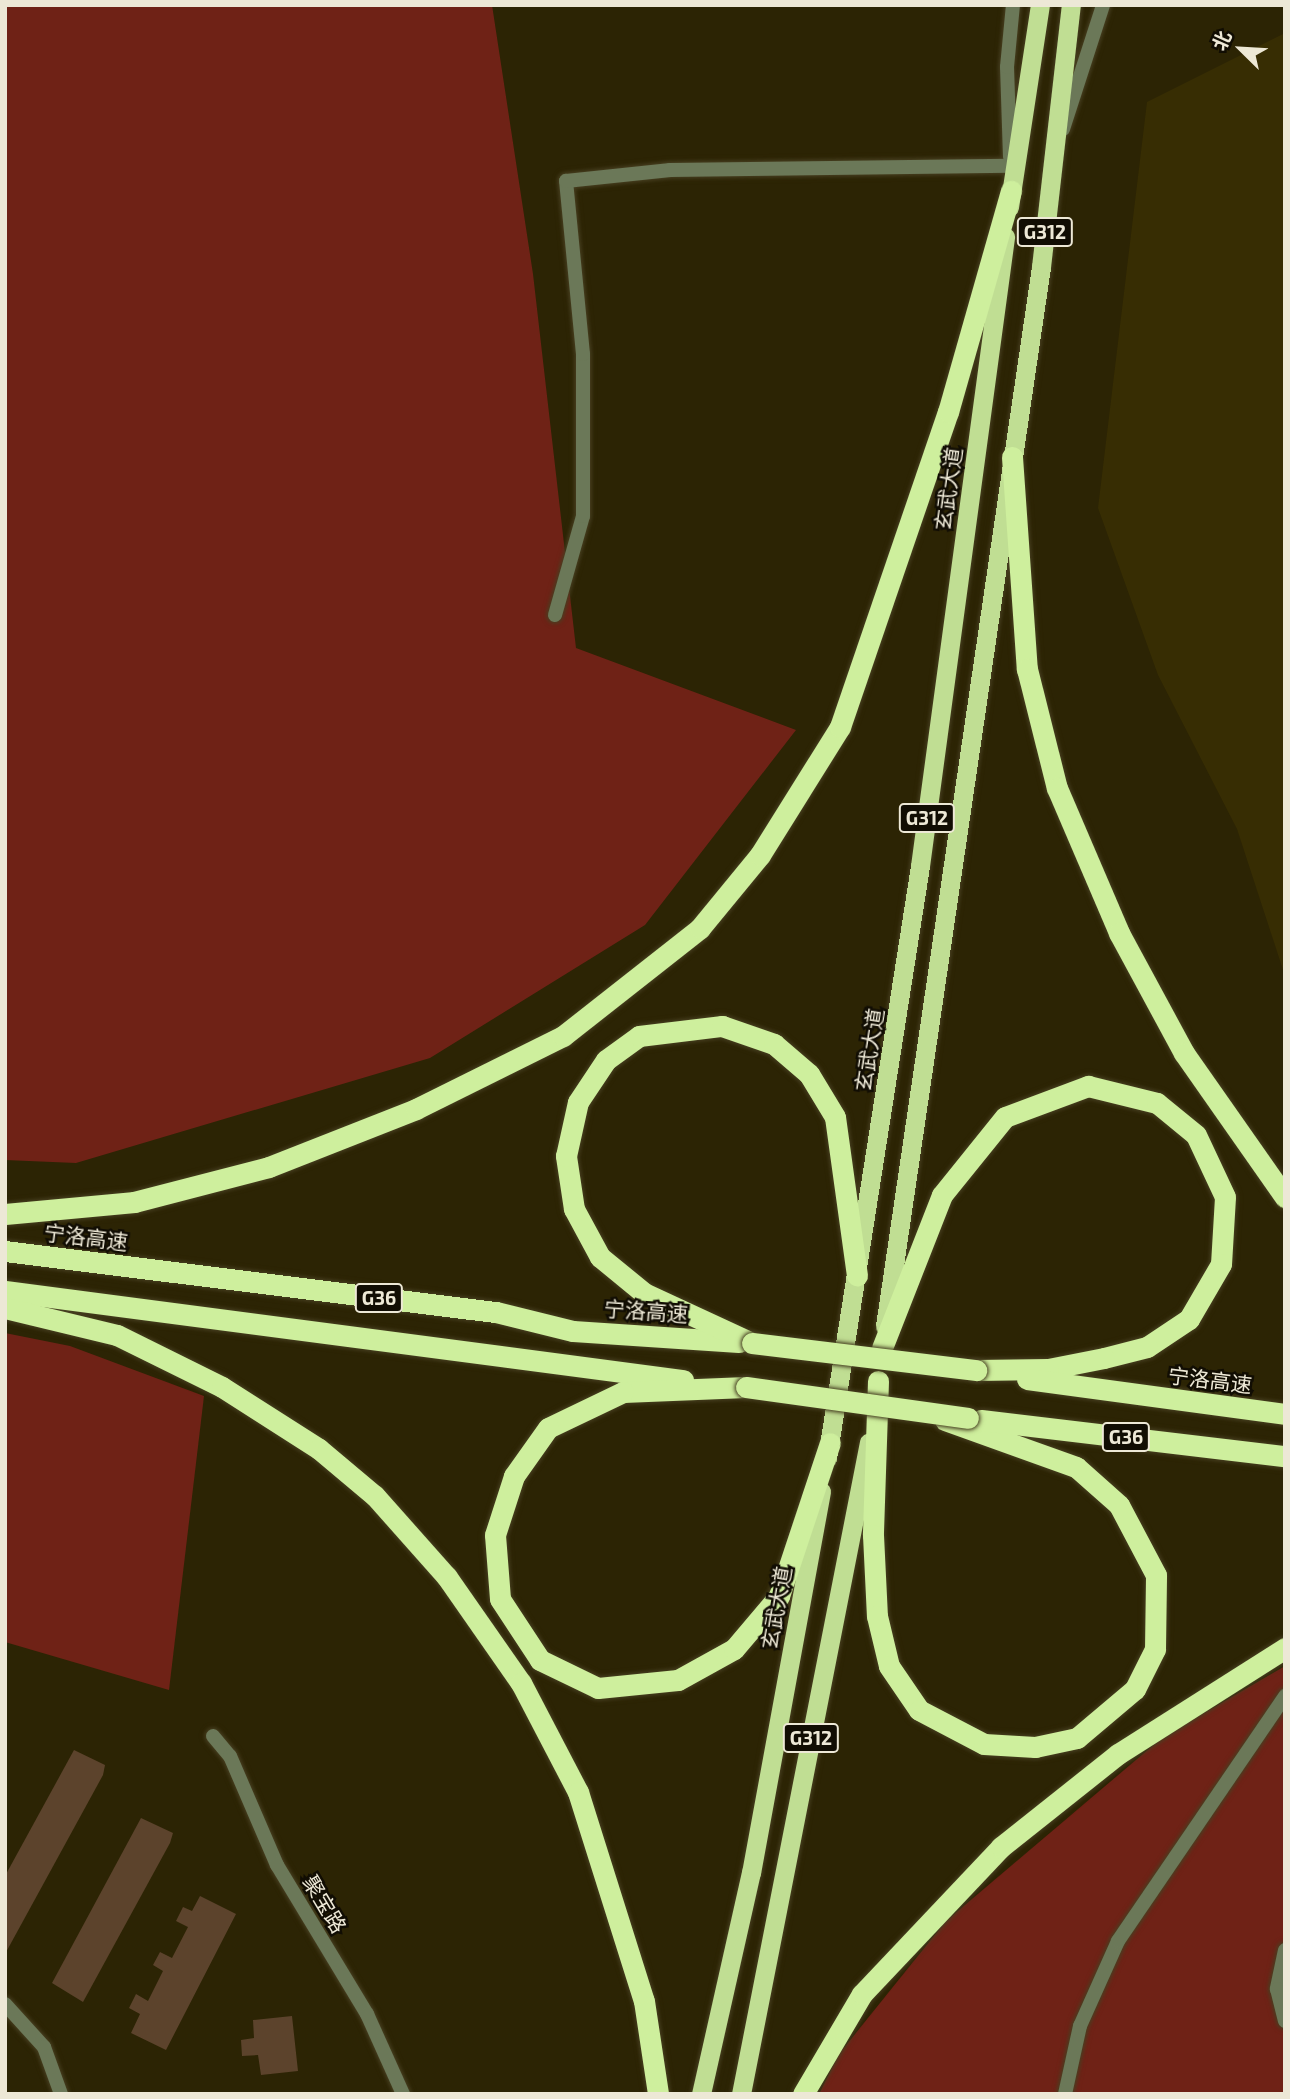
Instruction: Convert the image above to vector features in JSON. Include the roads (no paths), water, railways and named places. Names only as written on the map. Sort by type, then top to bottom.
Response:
[{"type":"highway","name":"玄武大道","points":[[701,2094],[751,1874],[830,1443],[920,866],[1011,191],[1040,5]]},
{"type":"highway","name":"G312","points":[[741,2094],[878,1381],[1012,457],[1071,5]]},
{"type":"highway","points":[[5,1214],[134,1202],[269,1167],[416,1109],[564,1036],[700,928],[760,855],[840,727],[948,412],[1011,191]]},
{"type":"highway","points":[[1012,457],[1027,669],[1057,788],[1119,933],[1184,1053],[1285,1197]]},
{"type":"highway","points":[[752,1343],[644,1293],[600,1257],[574,1209],[566,1156],[578,1102],[606,1060],[639,1037],[722,1026],[774,1044],[808,1074],[835,1117],[857,1275]]},
{"type":"highway","points":[[882,1348],[942,1195],[1005,1117],[1088,1086],[1157,1103],[1196,1135],[1224,1197],[1221,1264],[1189,1319],[1147,1347],[1104,1359],[1048,1369],[976,1370]]},
{"type":"highway","name":"宁洛高速","points":[[5,1251],[496,1312],[573,1331],[752,1343],[976,1370],[1285,1414]]},
{"type":"highway","name":"G36","points":[[5,1291],[746,1387],[919,1412],[968,1422],[1285,1456]]},
{"type":"highway","points":[[5,1308],[117,1335],[222,1387],[366,1488],[447,1577],[521,1683],[578,1792],[644,2001],[657,2094]]},
{"type":"highway","points":[[878,1381],[873,1535],[877,1615],[889,1666],[919,1710],[984,1744],[1035,1747],[1077,1738],[1110,1716],[1145,1669],[1160,1610],[1156,1575],[1119,1505],[1076,1466],[968,1422]]},
{"type":"highway","points":[[746,1387],[623,1392],[548,1428],[514,1476],[495,1535],[500,1599],[540,1660],[598,1688],[678,1681],[734,1649],[779,1596],[830,1443]]},
{"type":"highway","points":[[803,2094],[862,1994],[1001,1847],[1118,1754],[1285,1648]]},
{"type":"street","points":[[1011,191],[1007,67],[1013,5]]},
{"type":"street","points":[[1052,164],[1102,5]]},
{"type":"street","points":[[555,615],[583,516],[583,354],[566,181],[670,170],[1010,166]]},
{"type":"street","points":[[1065,2094],[1080,2026],[1118,1941],[1285,1696]]},
{"type":"street","name":"聚宝路","points":[[212,1737],[230,1756],[277,1865],[367,2014],[403,2094]]},
{"type":"street","points":[[1285,1950],[1277,1989],[1285,2021]]},
{"type":"street","points":[[5,2004],[44,2047],[61,2094]]}]
